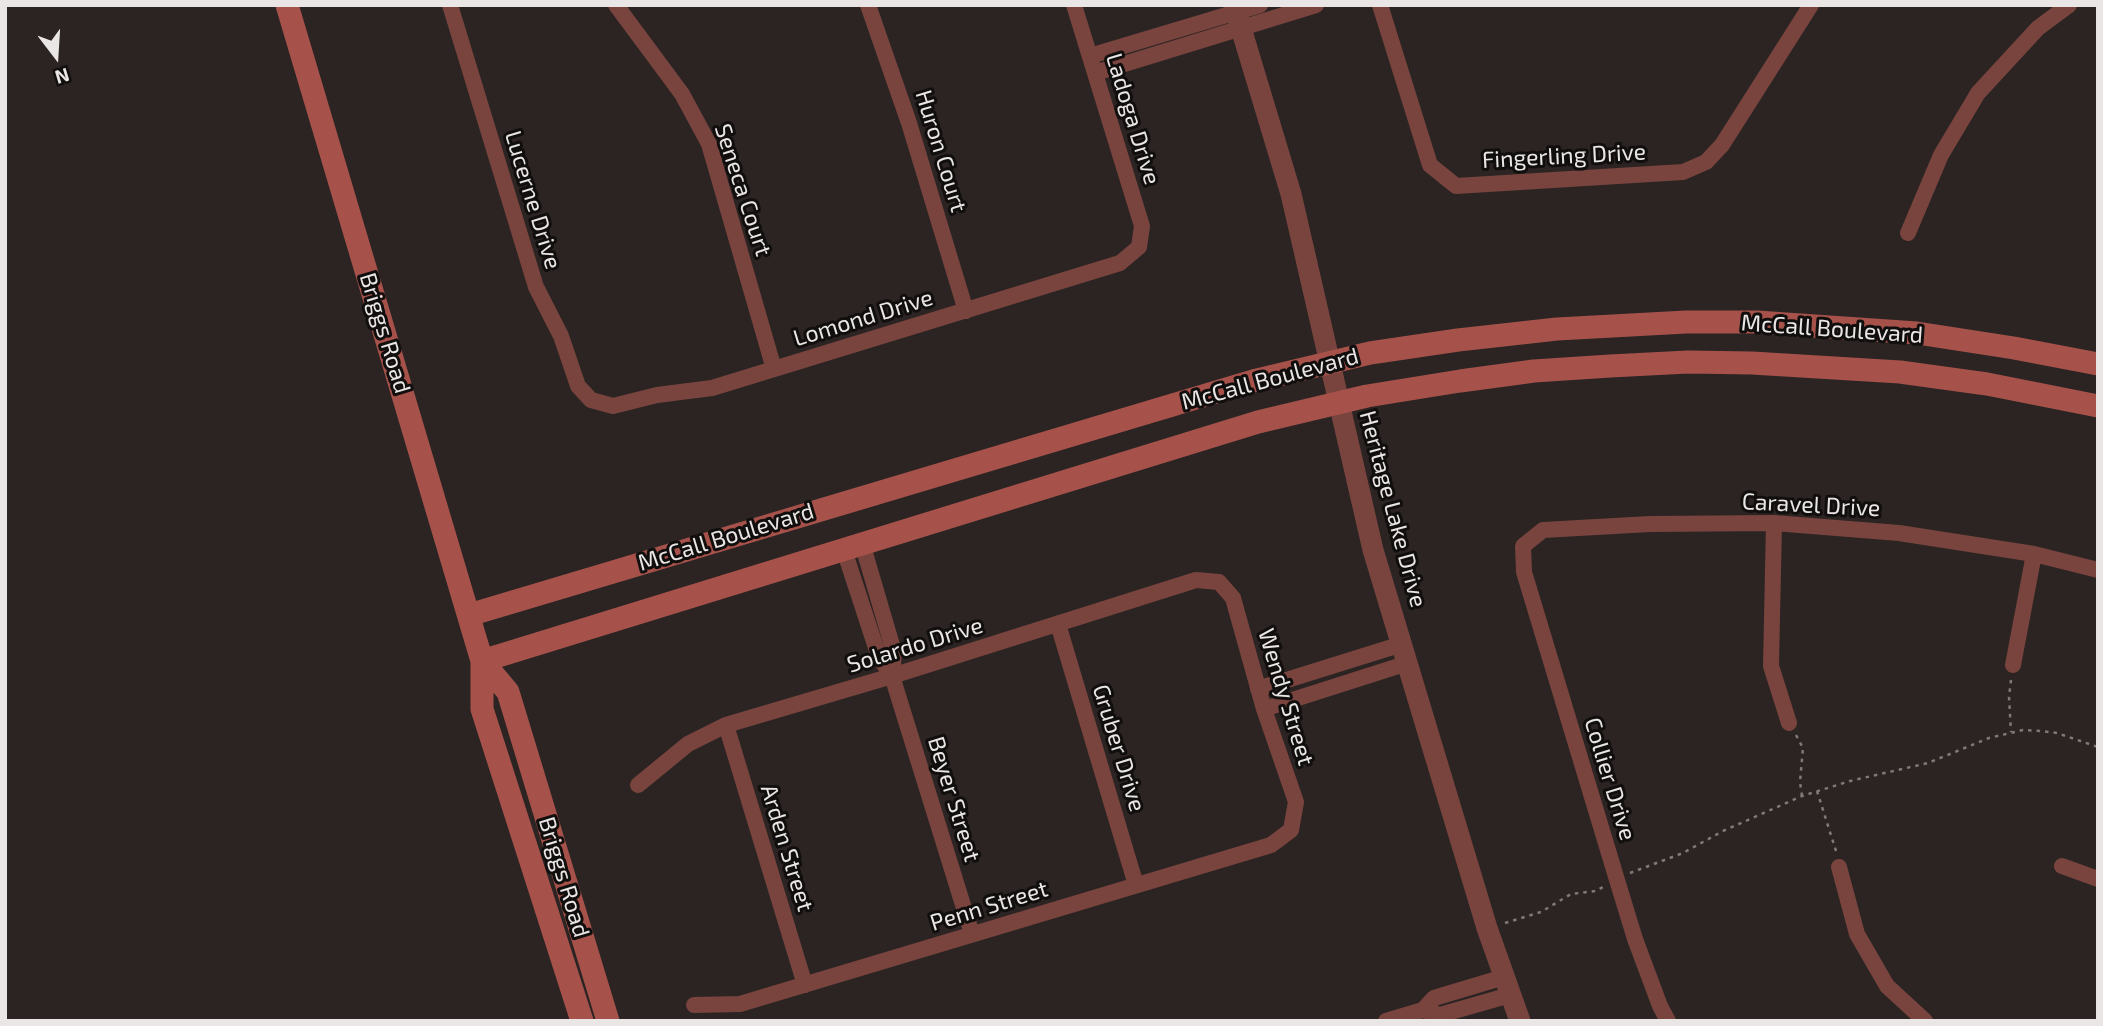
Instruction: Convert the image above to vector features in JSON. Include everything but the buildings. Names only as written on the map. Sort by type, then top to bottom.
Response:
[{"type":"main road","name":"Briggs Road","points":[[287,5],[469,615],[482,662],[482,709],[582,1021]]},
{"type":"main road","name":"McCall Boulevard","points":[[469,615],[1253,381],[1370,353],[1520,332],[1686,322],[1824,325],[1917,333],[2098,364]]},
{"type":"main road","name":"McCall Boulevard","points":[[482,662],[1258,422],[1339,403],[1460,381],[1534,371],[1688,362],[1764,363],[1900,372],[1987,384],[2098,406]]},
{"type":"main road","name":"Briggs Road","points":[[482,662],[508,692],[608,1021]]},
{"type":"street","name":"Lucerne Drive","points":[[450,5],[536,287],[561,337],[578,386],[591,400]]},
{"type":"street","name":"Seneca Court","points":[[616,5],[682,94],[709,144],[774,369]]},
{"type":"street","name":"Huron Court","points":[[868,5],[909,123],[966,311]]},
{"type":"street","name":"Ladoga Drive","points":[[1074,5],[1142,226],[1139,247]]},
{"type":"street","points":[[1095,74],[1260,5]]},
{"type":"street","points":[[1090,57],[1237,16],[1316,5]]},
{"type":"street","name":"Fingerling Drive","points":[[1380,5],[1430,165],[1456,186],[1683,172],[1706,163],[1722,145],[1811,5]]},
{"type":"street","points":[[1908,233],[1941,156],[1978,93],[2038,28],[2069,5]]},
{"type":"street","name":"Heritage Lake Drive","points":[[1237,16],[1292,194],[1373,550],[1520,1021]]},
{"type":"street","name":"Lomond Drive","points":[[591,400],[613,406],[657,395],[712,388],[1120,263],[1139,247]]},
{"type":"street","points":[[1774,523],[1771,666],[1789,723]]},
{"type":"street","name":"Caravel Drive","points":[[1523,546],[1543,530],[1650,524],[1774,523],[1899,533],[2034,554],[2098,570]]},
{"type":"street","name":"Beyer Street","points":[[853,546],[879,657],[892,676],[972,934]]},
{"type":"street","name":"Collier Drive","points":[[1523,546],[1524,572],[1635,939],[1668,1021]]},
{"type":"street","points":[[2013,665],[2034,554]]},
{"type":"street","name":"Solardo Drive","points":[[638,785],[688,744],[726,725],[892,676],[1196,580],[1219,582]]},
{"type":"street","name":"Wendy Street","points":[[1219,582],[1233,598],[1264,709],[1296,802],[1291,830]]},
{"type":"street","name":"Gruber Drive","points":[[1058,624],[1136,885]]},
{"type":"street","points":[[1258,689],[1405,654]]},
{"type":"street","points":[[1264,709],[1405,654]]},
{"type":"street","name":"Arden Street","points":[[726,725],[805,985]]},
{"type":"street","name":"Penn Street","points":[[694,1005],[740,1004],[805,985],[1271,845],[1291,830]]},
{"type":"street","points":[[2062,866],[2098,879]]},
{"type":"street","points":[[1839,867],[1857,934],[1887,986],[1925,1021]]},
{"type":"street","points":[[1386,1021],[1423,1010],[1440,1015],[1507,986]]},
{"type":"path","points":[[2011,732],[2009,697],[2013,665]]},
{"type":"path","points":[[1789,723],[1803,748],[1800,782],[1802,796]]},
{"type":"path","points":[[1511,921],[1541,912],[1571,894],[1596,891],[1636,870],[1683,853],[1723,831],[1802,796],[1850,780],[1928,763],[1989,738],[2032,730],[2057,733],[2098,747]]},
{"type":"path","points":[[1817,791],[1833,837],[1839,867]]}]
